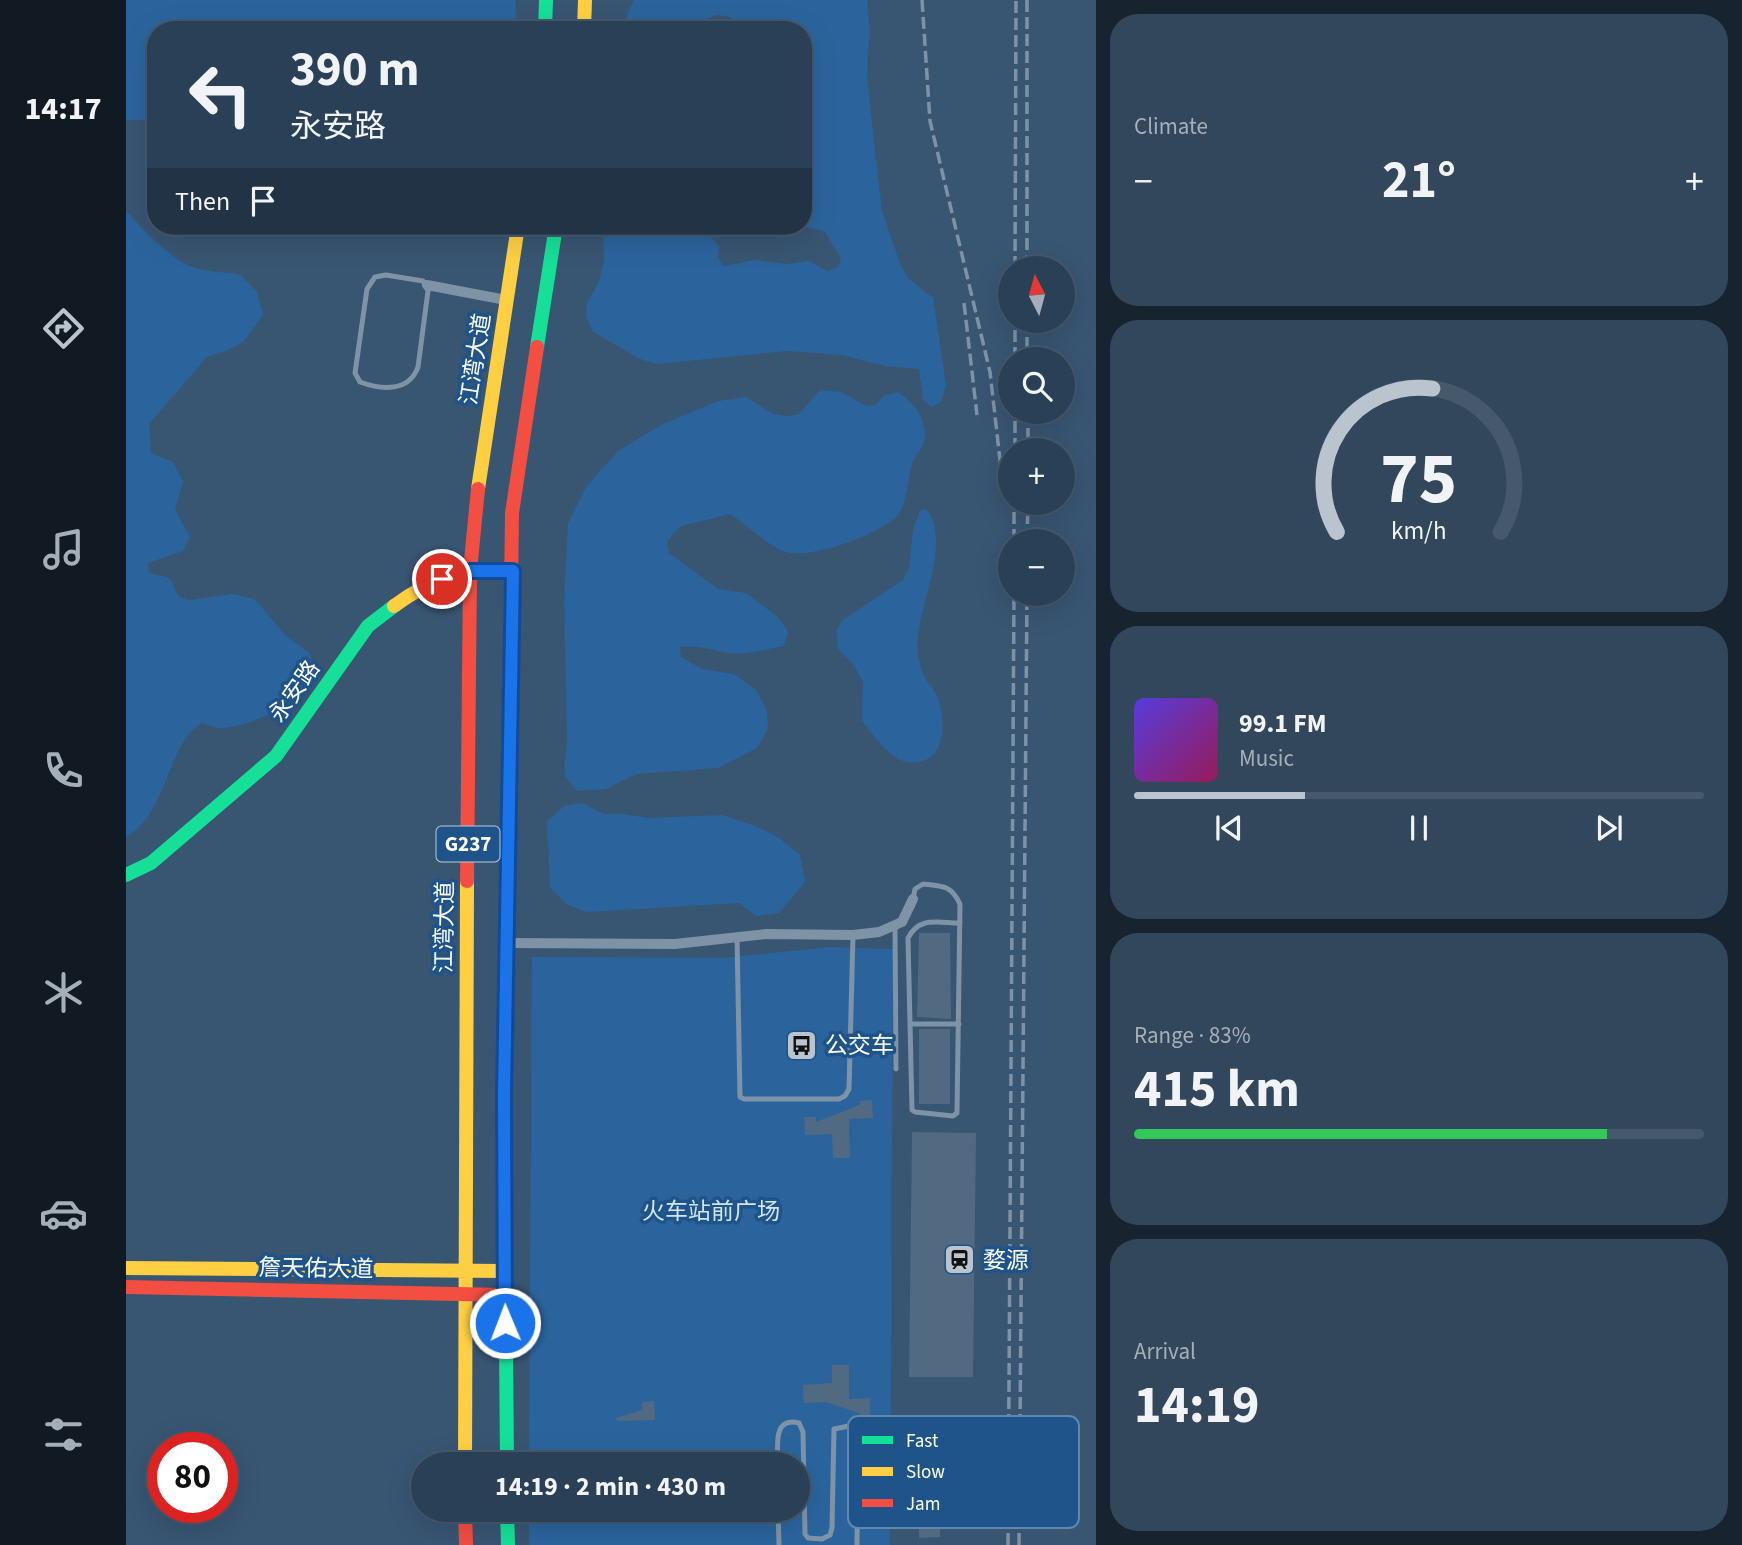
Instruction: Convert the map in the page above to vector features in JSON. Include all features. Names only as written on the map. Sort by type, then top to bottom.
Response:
[{"type":"main road","points":[[545,21],[546,0]]},
{"type":"main road","points":[[584,21],[585,0]]},
{"type":"main road","name":"江湾大道","points":[[465,1452],[470,571],[473,520],[517,235]]},
{"type":"main road","name":"G237","points":[[507,1452],[504,1271],[512,513],[555,235]]},
{"type":"main road","name":"永安路","points":[[126,875],[152,863],[276,756],[368,626],[410,594],[442,579],[470,571],[513,571]]},
{"type":"main road","name":"詹天佑大道","points":[[126,1268],[504,1271]]},
{"type":"main road","name":"詹天佑大道","points":[[126,1287],[504,1295]]},
{"type":"main road","points":[[465,1522],[466,1545]]},
{"type":"main road","points":[[507,1522],[508,1545]]},
{"type":"street","points":[[427,285],[506,300]]},
{"type":"street","points":[[508,943],[675,944],[766,934],[873,933],[902,922],[913,899]]},
{"type":"lane","points":[[386,275],[416,279],[427,285],[428,295],[414,378],[398,387],[359,382],[354,364],[367,289],[371,282],[386,275]]},
{"type":"lane","points":[[913,899],[915,889],[922,884],[942,886],[954,892],[960,904],[960,922],[959,1024],[957,1113],[953,1116],[915,1112],[912,1110],[908,938],[914,927],[920,923],[960,922]]},
{"type":"lane","points":[[895,926],[896,1069]]},
{"type":"lane","points":[[737,937],[740,1097],[744,1100],[839,1099],[845,1096],[849,1088],[853,935]]},
{"type":"lane","points":[[910,1024],[959,1024]]},
{"type":"lane","points":[[778,1452],[777,1434],[781,1425],[788,1422],[800,1423],[803,1452]]},
{"type":"lane","points":[[805,1522],[805,1534],[808,1538],[822,1539],[830,1535],[834,1429],[848,1426]]},
{"type":"lane","points":[[778,1522],[779,1545]]},
{"type":"green space","points":[[126,0],[515,0],[516,21],[147,21],[147,120],[126,120]]},
{"type":"green space","points":[[634,0],[867,0],[870,34],[868,89],[882,211],[900,264],[909,279],[933,298],[946,385],[941,402],[931,407],[923,400],[919,369],[885,366],[843,355],[786,351],[657,364],[640,359],[593,332],[586,316],[587,303],[599,281],[604,262],[603,235],[709,235],[719,246],[718,257],[724,266],[755,260],[786,264],[809,261],[827,271],[838,267],[841,258],[824,231],[812,229],[812,21],[731,21],[730,17],[716,15],[704,21],[624,21]]},
{"type":"green space","points":[[126,211],[147,235],[182,262],[202,270],[239,274],[257,292],[263,315],[243,342],[207,357],[149,424],[151,453],[173,462],[183,482],[175,509],[190,537],[183,551],[148,563],[149,573],[170,578],[178,596],[189,600],[232,594],[255,599],[285,635],[310,653],[310,669],[305,683],[296,695],[269,714],[254,721],[221,728],[202,723],[191,732],[179,750],[155,805],[138,828],[126,837]]},
{"type":"green space","points":[[820,390],[841,392],[867,406],[875,405],[885,395],[898,392],[918,412],[924,426],[924,441],[912,464],[899,514],[871,533],[808,553],[794,553],[777,548],[730,514],[681,526],[667,541],[669,553],[718,589],[746,593],[779,618],[788,632],[784,646],[749,652],[729,653],[699,647],[680,647],[681,657],[702,669],[734,674],[756,690],[767,711],[768,729],[757,748],[718,768],[636,774],[606,789],[577,791],[564,775],[567,738],[564,600],[568,523],[586,487],[618,451],[661,425],[718,401],[746,397],[773,414],[788,416],[799,414]]},
{"type":"green space","points":[[926,509],[933,521],[936,552],[918,634],[918,650],[924,676],[939,702],[943,723],[940,744],[935,752],[919,762],[910,762],[893,756],[862,721],[863,682],[853,664],[838,649],[836,631],[844,619],[903,580],[909,568],[913,530],[920,510]]},
{"type":"green space","points":[[582,803],[604,814],[649,818],[722,815],[753,825],[778,837],[800,855],[805,882],[779,913],[756,916],[739,903],[587,912],[566,904],[550,887],[547,821],[564,806]]},
{"type":"green space","name":"火车站前广场","points":[[830,947],[893,949],[891,1416],[848,1416],[848,1528],[890,1528],[890,1545],[529,1545],[529,1522],[810,1522],[810,1452],[529,1452],[532,957],[723,958]]},
{"type":"building","points":[[919,933],[950,933],[951,1019],[917,1017]]},
{"type":"building","points":[[919,1029],[950,1029],[950,1104],[919,1104]]},
{"type":"building","points":[[872,1100],[873,1118],[849,1119],[850,1158],[833,1158],[832,1134],[805,1135],[804,1117],[816,1117],[816,1122],[860,1105],[860,1101]]},
{"type":"building","points":[[912,1132],[976,1133],[973,1377],[909,1377]]},
{"type":"building","points":[[832,1365],[849,1365],[849,1399],[870,1398],[870,1416],[859,1416],[859,1413],[826,1402],[804,1403],[803,1385],[832,1383]]},
{"type":"building","points":[[654,1401],[655,1420],[617,1421],[616,1418],[642,1410],[642,1402]]},
{"type":"building","points":[[919,1528],[940,1528],[940,1537],[919,1538]]},
{"type":"railway","points":[[922,0],[930,121],[990,372],[998,442]]},
{"type":"railway","points":[[1015,256],[1016,0]]},
{"type":"railway","points":[[1027,0],[1027,256]]},
{"type":"railway","points":[[964,303],[977,415]]},
{"type":"railway","points":[[1015,333],[1015,347]]},
{"type":"railway","points":[[1027,333],[1027,347]]},
{"type":"railway","points":[[1015,424],[1015,438]]},
{"type":"railway","points":[[1028,424],[1028,438]]},
{"type":"railway","points":[[1014,515],[1014,529]]},
{"type":"railway","points":[[1027,529],[1028,515]]},
{"type":"railway","points":[[1009,1416],[1014,606]]},
{"type":"railway","points":[[1020,1416],[1027,606]]},
{"type":"railway","points":[[1008,1528],[1008,1545]]},
{"type":"railway","points":[[1019,1528],[1019,1545]]},
{"type":"traffic: fast","points":[[545,21],[546,0]]},
{"type":"traffic: fast","points":[[537,347],[555,235]]},
{"type":"traffic: fast","points":[[126,875],[151,863],[276,756],[368,626],[394,606]]},
{"type":"traffic: fast","points":[[507,887],[504,1094],[507,1452]]},
{"type":"traffic: fast","points":[[507,1522],[508,1545]]},
{"type":"traffic: slow","points":[[584,21],[585,0]]},
{"type":"traffic: slow","points":[[478,489],[517,235]]},
{"type":"traffic: slow","points":[[394,606],[423,588],[450,577],[479,572],[513,571]]},
{"type":"traffic: slow","points":[[465,1452],[467,881]]},
{"type":"traffic: slow","points":[[126,1268],[504,1271]]},
{"type":"traffic: jam","points":[[507,887],[512,513],[537,347]]},
{"type":"traffic: jam","points":[[467,881],[470,571],[478,489]]},
{"type":"traffic: jam","points":[[126,1287],[504,1295]]},
{"type":"traffic: jam","points":[[465,1522],[466,1545]]},
{"type":"place","name":"公交车","points":[[802,1045]]},
{"type":"place","name":"婺源","points":[[960,1260]]},
{"type":"route","points":[[442,579],[470,571],[513,571],[504,1094],[505,1323]]}]
